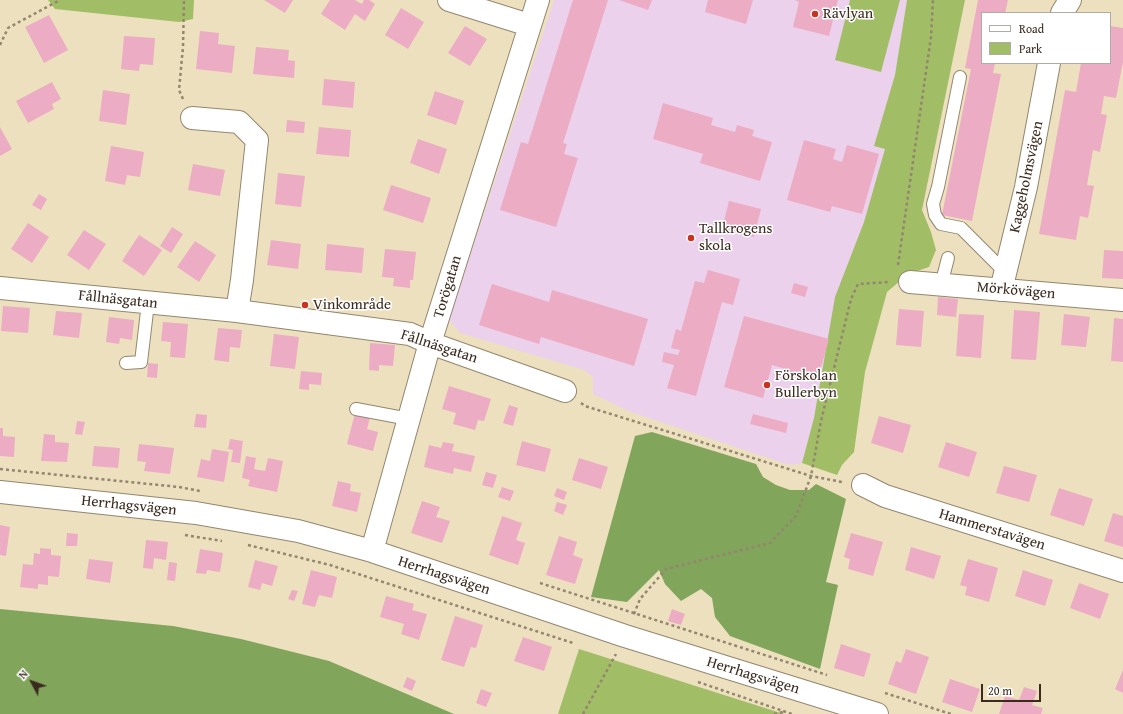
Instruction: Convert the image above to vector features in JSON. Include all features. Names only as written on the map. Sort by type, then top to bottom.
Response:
[{"type":"street","points":[[449,0],[529,25]]},
{"type":"street","name":"Torögatan","points":[[372,551],[430,343],[538,0]]},
{"type":"street","points":[[1063,12],[1070,0]]},
{"type":"street","name":"Kaggeholmsvägen","points":[[1003,281],[1026,187],[1049,64]]},
{"type":"street","points":[[192,118],[239,122],[257,140],[242,280],[237,311]]},
{"type":"street","name":"Mörkövägen","points":[[903,282],[941,284],[1003,281],[1123,300]]},
{"type":"street","name":"Fållnäsgatan","points":[[0,288],[237,311],[410,334],[430,343],[565,391]]},
{"type":"street","name":"Hammerstavägen","points":[[863,485],[885,496],[1123,571]]},
{"type":"street","name":"Herrhagsvägen","points":[[0,492],[196,513],[298,531],[372,551],[620,645],[877,714]]},
{"type":"lane","points":[[960,78],[938,187],[933,204],[935,215],[941,224],[961,228],[1003,281]]},
{"type":"lane","points":[[941,284],[948,258]]},
{"type":"lane","points":[[126,363],[141,362],[148,302]]},
{"type":"lane","points":[[356,409],[409,419]]},
{"type":"path","points":[[0,44],[8,28],[60,0]]},
{"type":"path","points":[[184,0],[183,47],[179,90],[192,118]]},
{"type":"path","points":[[583,714],[620,645],[640,599],[666,569],[770,544],[796,516],[810,476],[821,421],[851,299],[858,284],[903,282],[931,37],[933,0]]},
{"type":"path","points":[[565,391],[585,406],[810,476],[863,485]]},
{"type":"path","points":[[182,534],[224,541]]},
{"type":"path","points":[[246,545],[330,565],[579,644]]},
{"type":"path","points":[[536,582],[830,676]]},
{"type":"path","points":[[608,653],[620,645]]},
{"type":"path","points":[[620,645],[622,657]]},
{"type":"path","points":[[692,681],[792,714]]},
{"type":"path","points":[[883,692],[951,714]]},
{"type":"path","points":[[774,714],[784,711]]},
{"type":"shaded area","name":"Tallkrogens skola","points":[[554,0],[937,0],[802,463],[794,465],[783,463],[631,412],[593,394],[593,377],[584,370],[460,333],[449,320]]},
{"type":"green space","points":[[48,0],[194,0],[193,19],[179,22],[55,9]]},
{"type":"green space","points":[[850,0],[900,0],[881,72],[835,60]]},
{"type":"green space","points":[[907,0],[965,0],[922,210],[931,232],[936,250],[929,267],[908,274],[887,292],[865,372],[854,452],[842,465],[837,475],[802,463],[814,418],[835,297],[864,222],[885,149],[874,146],[895,75]]},
{"type":"green space","points":[[652,432],[756,464],[763,477],[776,485],[790,490],[809,490],[816,484],[846,499],[826,582],[838,585],[820,669],[730,636],[715,617],[712,598],[701,589],[681,601],[665,584],[659,570],[627,602],[591,597],[635,436]]},
{"type":"green space","points":[[0,609],[173,626],[241,639],[329,661],[454,714],[0,714]]},
{"type":"green space","points":[[579,649],[784,714],[558,714]]},
{"type":"building","points":[[264,0],[293,0],[285,13]]},
{"type":"building","points":[[330,0],[355,0],[362,4],[364,0],[369,0],[375,4],[365,21],[355,14],[345,30],[321,14]]},
{"type":"building","points":[[573,0],[608,0],[563,143],[567,144],[564,154],[578,158],[556,227],[500,210],[521,142],[528,144]]},
{"type":"building","points":[[619,0],[652,0],[648,10]]},
{"type":"building","points":[[708,0],[753,0],[746,24],[705,12]]},
{"type":"building","name":"Rävlyan","points":[[795,0],[838,0],[829,36],[793,27],[799,2]]},
{"type":"building","points":[[978,0],[1008,0],[1005,12],[981,12],[981,64],[995,64],[993,73],[1001,74],[972,221],[942,215],[971,69],[965,68]]},
{"type":"building","points":[[401,8],[424,22],[408,49],[385,35]]},
{"type":"building","points":[[49,15],[68,50],[44,63],[25,27]]},
{"type":"building","points":[[465,26],[487,39],[470,66],[448,53]]},
{"type":"building","points":[[1111,26],[1123,28],[1123,62],[1116,98],[1104,96],[1101,114],[1107,115],[1100,152],[1093,150],[1087,185],[1094,186],[1088,218],[1080,216],[1076,240],[1039,234],[1065,90],[1076,92],[1081,64],[1111,64]]},
{"type":"building","points":[[200,31],[219,33],[218,44],[235,46],[232,73],[196,69]]},
{"type":"building","points":[[124,36],[155,38],[153,65],[140,64],[139,71],[121,69]]},
{"type":"building","points":[[256,47],[289,50],[288,60],[295,61],[294,78],[253,74]]},
{"type":"building","points":[[324,79],[355,82],[353,108],[322,105]]},
{"type":"building","points":[[52,82],[61,99],[52,104],[54,109],[28,123],[16,101]]},
{"type":"building","points":[[103,90],[130,94],[126,125],[99,121]]},
{"type":"building","points":[[435,91],[464,101],[456,125],[427,115]]},
{"type":"building","points":[[663,103],[713,118],[711,125],[735,132],[737,125],[754,130],[752,136],[772,142],[760,181],[700,163],[703,154],[653,139]]},
{"type":"building","points":[[287,120],[305,122],[304,133],[286,132]]},
{"type":"building","points":[[0,127],[12,149],[0,156]]},
{"type":"building","points":[[319,127],[351,130],[349,157],[316,154]]},
{"type":"building","points":[[418,139],[447,149],[439,174],[410,163]]},
{"type":"building","points":[[804,140],[836,149],[833,159],[842,162],[847,145],[879,154],[862,214],[832,206],[830,212],[787,200]]},
{"type":"building","points":[[111,146],[144,152],[140,177],[127,175],[125,185],[105,181]]},
{"type":"building","points":[[193,164],[225,170],[220,196],[188,190]]},
{"type":"building","points":[[278,173],[305,176],[301,207],[275,204]]},
{"type":"building","points":[[391,185],[431,198],[423,223],[383,210]]},
{"type":"building","points":[[39,194],[47,199],[41,210],[32,205]]},
{"type":"building","points":[[729,201],[761,209],[754,237],[722,229]]},
{"type":"building","points":[[28,223],[49,237],[32,263],[11,249]]},
{"type":"building","points":[[172,227],[183,234],[171,253],[160,246]]},
{"type":"building","points":[[84,230],[106,244],[89,270],[67,255]]},
{"type":"building","points":[[139,235],[162,250],[144,276],[122,261]]},
{"type":"building","points":[[271,240],[301,244],[298,269],[267,265]]},
{"type":"building","points":[[195,241],[216,255],[199,282],[177,267]]},
{"type":"building","points":[[327,244],[364,248],[362,273],[325,270]]},
{"type":"building","points":[[385,249],[416,252],[413,280],[410,280],[410,288],[393,286],[394,278],[382,277]]},
{"type":"building","points":[[1104,250],[1123,251],[1123,279],[1102,278]]},
{"type":"building","points":[[708,270],[740,279],[733,305],[722,302],[696,396],[667,388],[674,365],[662,362],[664,352],[678,355],[680,350],[671,348],[676,329],[681,331],[695,281],[704,283]]},
{"type":"building","points":[[794,283],[808,287],[805,297],[791,293]]},
{"type":"building","points":[[492,284],[549,302],[552,290],[648,319],[634,366],[541,337],[539,344],[479,325]]},
{"type":"building","points":[[938,297],[958,299],[956,317],[937,315]]},
{"type":"building","points":[[3,306],[30,308],[28,333],[1,331]]},
{"type":"building","points":[[899,309],[924,311],[921,347],[896,345]]},
{"type":"building","points":[[1014,310],[1040,312],[1036,360],[1011,359]]},
{"type":"building","points":[[56,311],[82,313],[79,338],[53,335]]},
{"type":"building","points":[[959,314],[984,315],[981,358],[956,356]]},
{"type":"building","points":[[1064,314],[1090,317],[1086,347],[1061,345]]},
{"type":"building","points":[[744,316],[829,339],[817,382],[788,374],[789,370],[772,365],[763,398],[724,387]]},
{"type":"building","points":[[109,317],[134,320],[132,340],[120,338],[119,344],[106,342]]},
{"type":"building","points":[[1114,318],[1123,319],[1123,362],[1111,361]]},
{"type":"building","points":[[163,322],[188,324],[185,358],[170,357],[171,342],[161,341]]},
{"type":"building","points":[[218,328],[242,330],[240,348],[230,347],[229,362],[214,360]]},
{"type":"building","points":[[274,334],[299,337],[295,369],[270,366]]},
{"type":"building","points":[[370,343],[395,345],[393,366],[379,365],[379,371],[369,370]]},
{"type":"building","points":[[148,363],[158,364],[157,378],[147,377]]},
{"type":"building","points":[[301,371],[322,373],[321,385],[309,384],[309,390],[299,389]]},
{"type":"building","points":[[449,386],[491,399],[484,421],[478,420],[475,430],[453,424],[456,413],[442,409]]},
{"type":"building","points":[[509,405],[518,408],[513,426],[503,423]]},
{"type":"building","points":[[355,413],[370,417],[367,429],[378,432],[373,451],[347,444]]},
{"type":"building","points":[[196,414],[207,415],[206,428],[194,427]]},
{"type":"building","points":[[753,414],[788,423],[786,433],[750,424]]},
{"type":"building","points":[[879,416],[911,425],[903,453],[871,443]]},
{"type":"building","points":[[77,421],[85,422],[82,435],[75,434]]},
{"type":"building","points":[[0,428],[3,428],[3,436],[15,437],[14,457],[0,456]]},
{"type":"building","points":[[44,434],[55,435],[55,442],[69,443],[67,462],[41,461]]},
{"type":"building","points":[[230,439],[243,441],[240,463],[231,462],[233,450],[228,449]]},
{"type":"building","points":[[522,441],[551,449],[545,472],[516,465]]},
{"type":"building","points":[[443,442],[454,444],[452,451],[475,456],[471,472],[454,468],[453,474],[424,467],[429,445],[441,448]]},
{"type":"building","points":[[946,442],[977,452],[969,477],[938,467]]},
{"type":"building","points":[[139,444],[174,448],[170,474],[144,471],[146,462],[137,461]]},
{"type":"building","points":[[94,446],[120,448],[118,468],[92,466]]},
{"type":"building","points":[[212,449],[229,452],[224,482],[197,477],[201,459],[210,461]]},
{"type":"building","points":[[246,456],[256,458],[254,469],[265,471],[268,458],[283,461],[277,492],[248,486],[250,480],[242,478]]},
{"type":"building","points":[[579,458],[608,467],[601,489],[572,480]]},
{"type":"building","points":[[1004,466],[1037,475],[1029,502],[996,493]]},
{"type":"building","points":[[486,472],[497,475],[493,488],[482,485]]},
{"type":"building","points":[[338,481],[351,484],[350,491],[361,493],[357,512],[332,506]]},
{"type":"building","points":[[502,487],[514,491],[510,501],[498,497]]},
{"type":"building","points":[[557,488],[567,492],[564,500],[554,496]]},
{"type":"building","points":[[1059,488],[1093,499],[1084,526],[1050,515]]},
{"type":"building","points":[[422,501],[440,507],[436,517],[450,521],[442,543],[411,533]]},
{"type":"building","points":[[557,502],[567,505],[563,515],[554,511]]},
{"type":"building","points":[[1113,513],[1123,516],[1123,547],[1104,541]]},
{"type":"building","points":[[502,516],[522,523],[516,540],[525,543],[518,565],[489,555]]},
{"type":"building","points":[[0,525],[10,527],[6,556],[0,555]]},
{"type":"building","points":[[67,533],[78,534],[77,546],[66,546]]},
{"type":"building","points":[[851,533],[883,542],[873,576],[848,569],[850,559],[844,557]]},
{"type":"building","points":[[559,536],[577,542],[573,555],[583,559],[575,584],[546,575]]},
{"type":"building","points":[[146,540],[168,542],[166,560],[154,558],[153,569],[143,568]]},
{"type":"building","points":[[911,547],[941,556],[934,579],[905,570]]},
{"type":"building","points":[[40,548],[51,549],[51,555],[61,556],[59,577],[48,576],[48,585],[38,584],[38,589],[20,587],[23,564],[33,565],[34,553],[40,554]]},
{"type":"building","points":[[200,549],[223,553],[220,572],[207,570],[206,574],[196,573]]},
{"type":"building","points":[[89,559],[113,562],[110,583],[86,579]]},
{"type":"building","points":[[968,559],[998,568],[989,602],[965,595],[967,587],[960,585]]},
{"type":"building","points":[[255,560],[278,566],[272,586],[262,583],[260,590],[248,587]]},
{"type":"building","points":[[169,562],[177,563],[175,581],[167,580]]},
{"type":"building","points":[[311,570],[337,577],[332,598],[319,595],[315,607],[302,604]]},
{"type":"building","points":[[1023,570],[1053,580],[1045,606],[1015,596]]},
{"type":"building","points":[[1079,583],[1109,594],[1100,619],[1070,608]]},
{"type":"building","points":[[292,590],[298,591],[294,601],[288,599]]},
{"type":"building","points":[[386,596],[414,604],[412,610],[427,614],[419,640],[401,634],[404,624],[380,617]]},
{"type":"building","points":[[672,609],[685,614],[681,625],[668,621]]},
{"type":"building","points":[[455,616],[483,625],[476,648],[471,647],[464,667],[441,660]]},
{"type":"building","points":[[523,637],[552,647],[544,671],[514,661]]},
{"type":"building","points":[[841,644],[871,654],[864,677],[834,668]]},
{"type":"building","points":[[906,649],[929,657],[916,694],[888,684],[896,661],[901,663]]},
{"type":"building","points":[[1123,670],[1123,693],[1115,689]]},
{"type":"building","points":[[407,677],[416,681],[412,691],[403,687]]},
{"type":"building","points":[[950,679],[980,689],[972,712],[942,702]]},
{"type":"building","points":[[1024,687],[1037,691],[1032,705],[1043,708],[1041,714],[999,714],[1005,696],[1019,700]]},
{"type":"building","points":[[481,689],[492,693],[486,707],[476,703]]},
{"type":"place","name":"Rävlyan","points":[[815,14]]},
{"type":"place","name":"Tallkrogens skola","points":[[691,238]]},
{"type":"place","name":"Vinkområde","points":[[305,305]]},
{"type":"place","name":"Förskolan Bullerbyn","points":[[767,385]]}]
